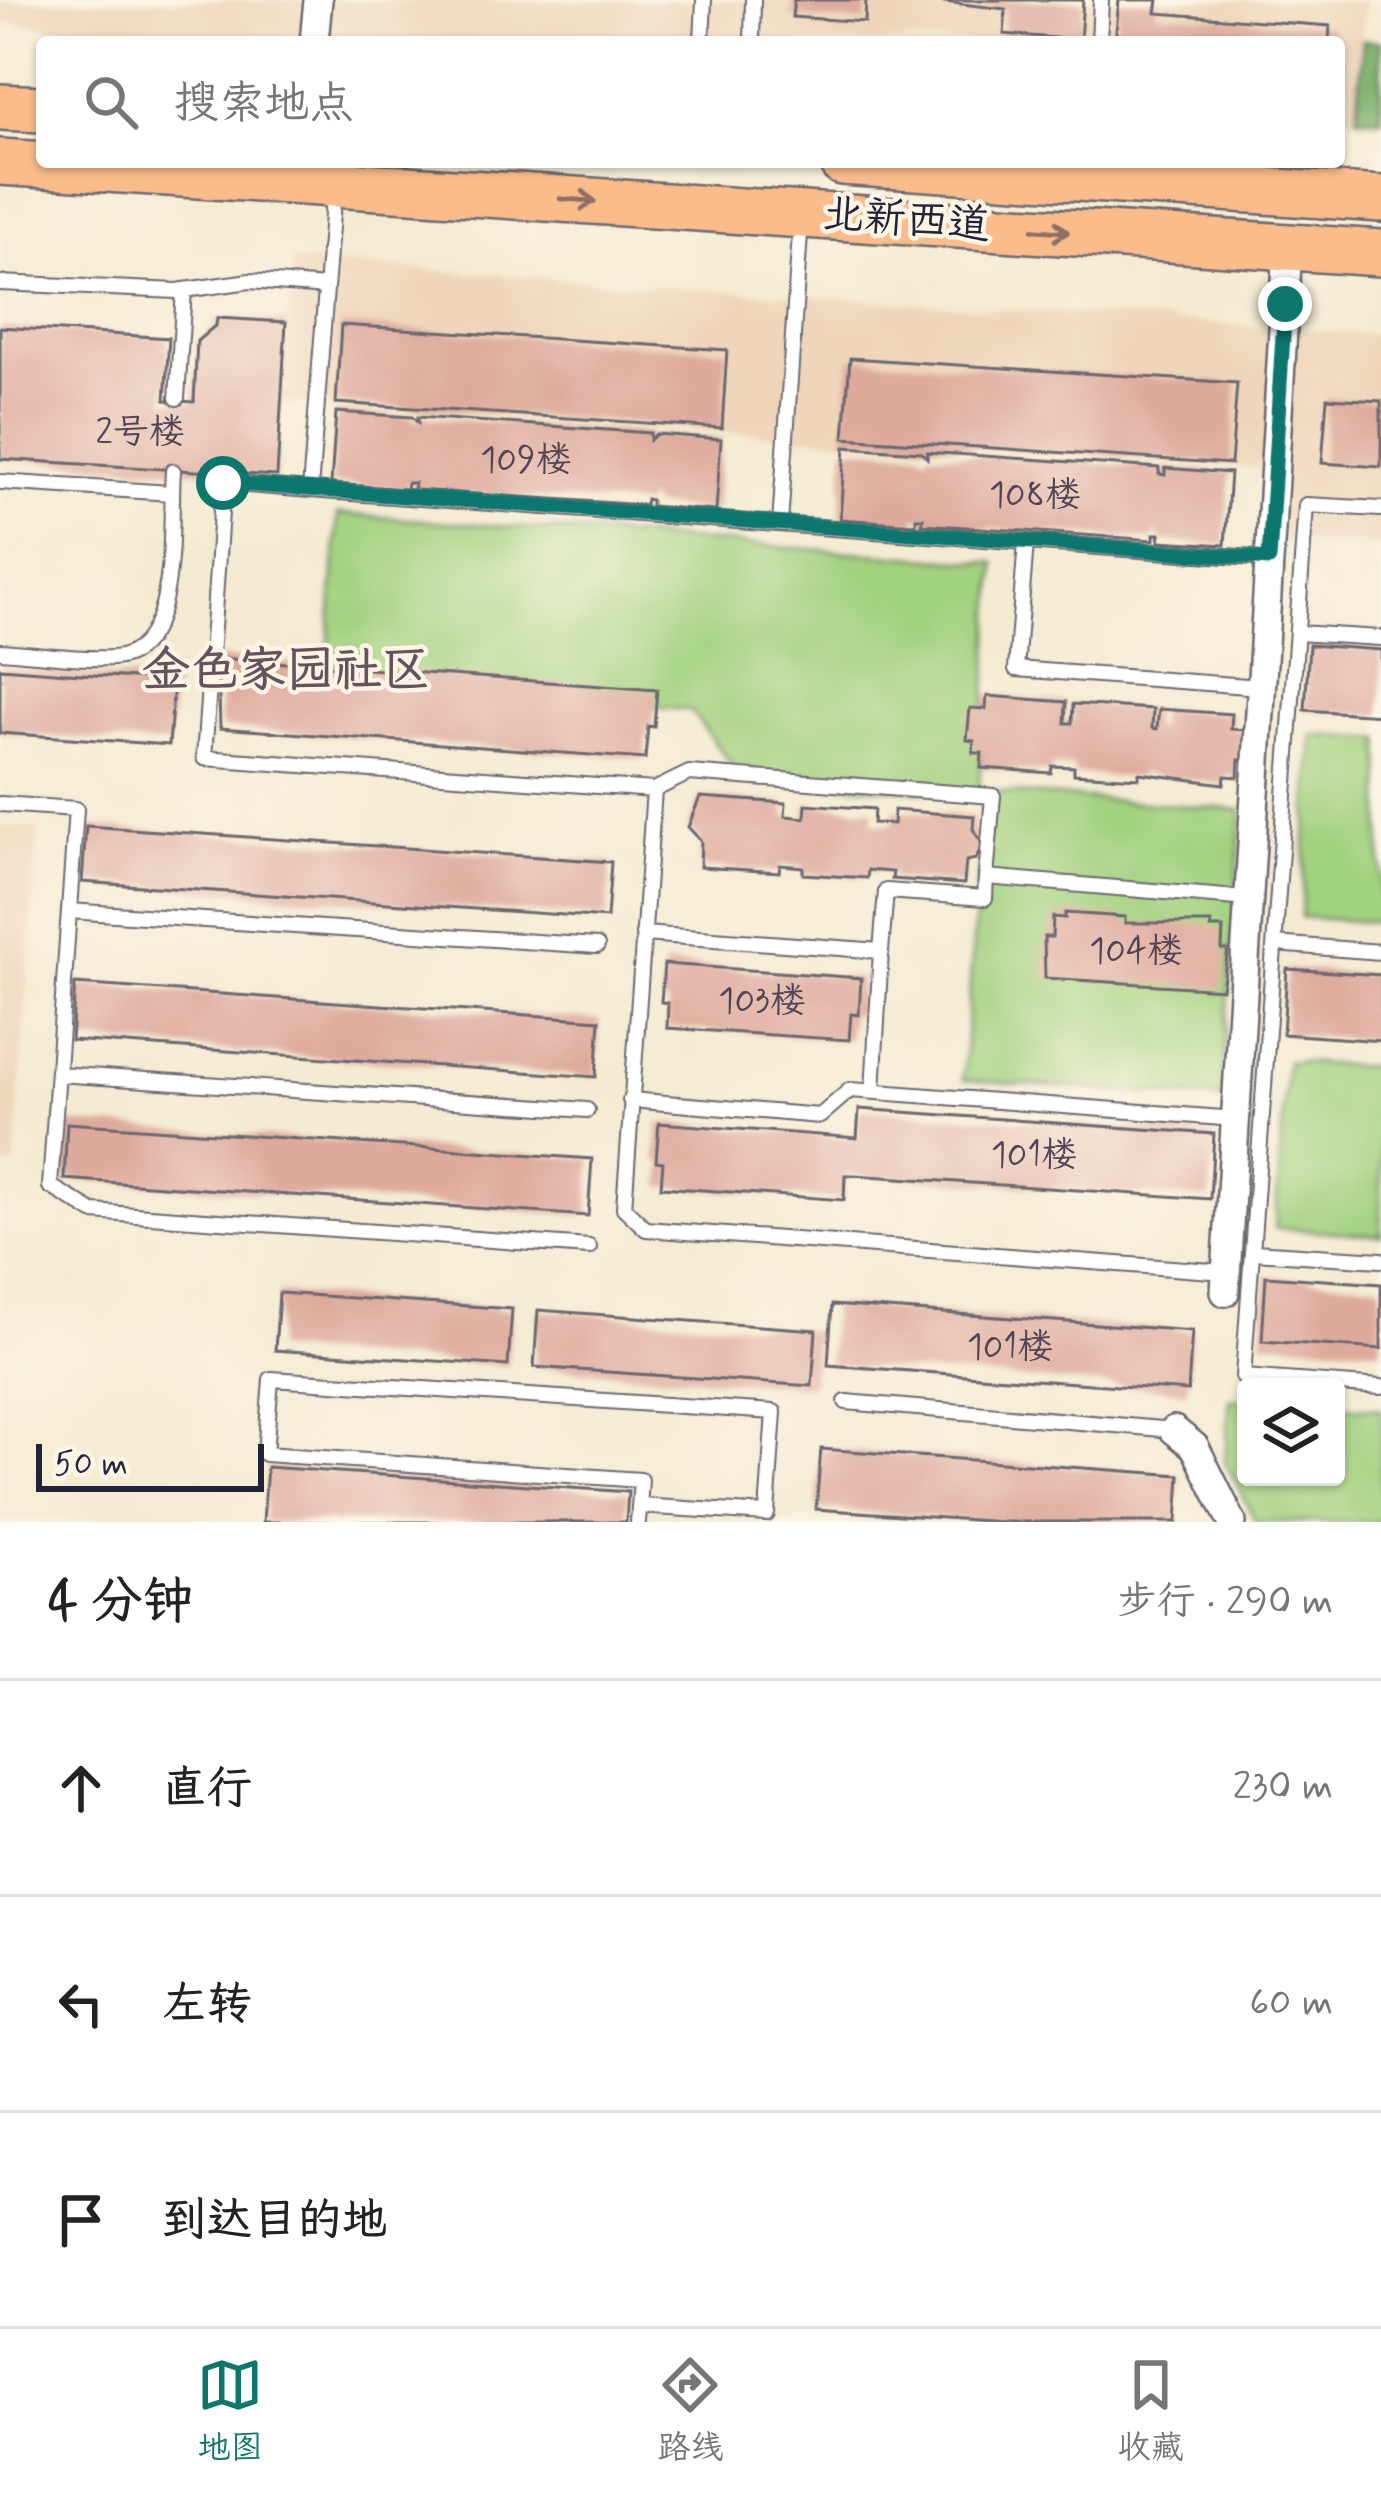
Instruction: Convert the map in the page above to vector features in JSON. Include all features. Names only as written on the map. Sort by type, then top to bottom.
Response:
[{"type":"main road","points":[[0,106],[36,109]]},
{"type":"main road","name":"北新西道","points":[[0,162],[36,164]]},
{"type":"main road","name":"北新西道","points":[[91,168],[1381,253]]},
{"type":"main road","name":"北新西道","points":[[1008,168],[1091,171],[1381,199]]},
{"type":"street","points":[[315,36],[318,0]]},
{"type":"street","points":[[1226,1282],[1288,247]]},
{"type":"street","points":[[1174,1430],[1195,1447],[1232,1522]]},
{"type":"lane","points":[[702,36],[704,0]]},
{"type":"lane","points":[[752,36],[753,0]]},
{"type":"lane","points":[[1099,36],[1101,0]]},
{"type":"lane","points":[[310,490],[334,184]]},
{"type":"lane","points":[[780,524],[801,214]]},
{"type":"lane","points":[[0,284],[184,290],[250,281],[326,286]]},
{"type":"lane","points":[[177,398],[184,290]]},
{"type":"lane","points":[[0,651],[117,658],[145,647],[163,618],[172,471]]},
{"type":"lane","points":[[0,482],[171,493]]},
{"type":"lane","points":[[873,1091],[886,891],[985,898],[993,796],[689,773],[654,790],[204,758],[223,483],[1269,559]]},
{"type":"lane","points":[[1381,509],[1306,505],[1243,1377],[1381,1387]]},
{"type":"lane","points":[[1026,542],[1016,670],[1261,687]]},
{"type":"lane","points":[[1297,633],[1381,638]]},
{"type":"lane","points":[[654,790],[624,1208],[646,1229],[1226,1282]]},
{"type":"lane","points":[[0,804],[76,809],[50,1186],[93,1212],[589,1247]]},
{"type":"lane","points":[[986,877],[1249,899]]},
{"type":"lane","points":[[69,911],[597,946]]},
{"type":"lane","points":[[643,934],[881,951]]},
{"type":"lane","points":[[1275,944],[1381,952]]},
{"type":"lane","points":[[58,1074],[587,1110]]},
{"type":"lane","points":[[630,1100],[820,1116],[850,1090],[1236,1119]]},
{"type":"lane","points":[[1253,1252],[1381,1260]]},
{"type":"lane","points":[[271,1379],[774,1412],[767,1514],[639,1514],[641,1480],[265,1454],[271,1379]]},
{"type":"lane","points":[[846,1402],[1174,1430]]},
{"type":"shaded area","points":[[0,0],[1365,0],[1357,117],[1345,116],[1345,36],[179,36],[0,23]]},
{"type":"shaded area","points":[[292,261],[1381,335],[1381,546],[1281,539],[1284,469],[284,403]]},
{"type":"shaded area","points":[[0,825],[38,827],[15,1166],[0,1165]]},
{"type":"green space","points":[[1363,40],[1381,41],[1381,119],[1357,117]]},
{"type":"green space","points":[[338,514],[996,563],[978,795],[741,777],[690,710],[326,683]]},
{"type":"green space","points":[[1313,735],[1381,739],[1381,923],[1301,917]]},
{"type":"green space","points":[[984,791],[1242,810],[1221,1099],[963,1080]]},
{"type":"green space","points":[[1287,1061],[1381,1068],[1381,1235],[1275,1228]]},
{"type":"green space","points":[[1230,1399],[1237,1399],[1237,1485],[1225,1462]]},
{"type":"green space","points":[[1345,1407],[1381,1409],[1381,1522],[1256,1522],[1237,1486],[1345,1486]]},
{"type":"building","points":[[794,0],[866,0],[865,22],[792,17]]},
{"type":"building","points":[[926,0],[1083,0],[1080,36],[1004,34],[1006,9]]},
{"type":"building","points":[[1119,0],[1158,0],[1156,13],[1330,26],[1329,36],[1116,36]]},
{"type":"building","points":[[217,318],[286,322],[277,476],[0,459],[0,327],[169,338],[165,400],[194,402],[197,341],[216,325]]},
{"type":"building","points":[[341,325],[727,350],[722,428],[336,403]]},
{"type":"building","points":[[850,358],[1237,383],[1231,464],[844,438]]},
{"type":"building","points":[[1327,398],[1381,401],[1381,467],[1322,463]]},
{"type":"building","points":[[336,412],[412,417],[418,423],[418,417],[650,433],[650,440],[656,434],[721,439],[716,511],[651,506],[646,499],[645,505],[413,490],[414,483],[407,483],[406,489],[331,484]]},
{"type":"building","points":[[845,447],[921,452],[927,458],[927,452],[1159,468],[1159,474],[1165,475],[1165,468],[1230,473],[1225,545],[1159,541],[1160,534],[1154,534],[1154,540],[922,524],[923,518],[916,518],[916,524],[840,519]]},
{"type":"building","points":[[1309,645],[1381,650],[1381,715],[1305,710]]},
{"type":"building","points":[[218,658],[657,690],[654,727],[648,726],[645,759],[220,728]]},
{"type":"building","points":[[0,668],[174,681],[169,745],[0,733]]},
{"type":"building","points":[[987,696],[1066,702],[1065,723],[1072,723],[1073,704],[1153,709],[1152,728],[1157,729],[1159,709],[1232,714],[1231,729],[1247,730],[1245,761],[1239,760],[1238,777],[1225,776],[1224,784],[1139,773],[1139,778],[1074,774],[1074,767],[1052,766],[1051,773],[981,768],[982,753],[973,753],[974,741],[967,740],[970,708],[986,709]]},
{"type":"building","points":[[700,797],[786,803],[785,816],[805,818],[806,804],[874,809],[873,823],[893,824],[894,810],[974,816],[973,829],[983,845],[976,859],[966,861],[964,884],[892,879],[893,872],[868,870],[867,878],[803,874],[803,867],[780,865],[779,872],[700,867],[701,841],[688,827]]},
{"type":"building","points":[[86,826],[611,862],[607,918],[82,882]]},
{"type":"building","points":[[1065,913],[1125,917],[1125,923],[1211,923],[1211,928],[1223,928],[1222,950],[1228,950],[1222,989],[1045,978],[1044,937],[1052,937],[1053,917],[1065,918]]},
{"type":"building","points":[[664,964],[861,978],[859,1015],[851,1014],[849,1040],[667,1028],[668,1003],[661,1002]]},
{"type":"building","points":[[1287,969],[1381,975],[1381,1041],[1283,1034]]},
{"type":"building","points":[[75,984],[600,1020],[596,1077],[71,1040]]},
{"type":"building","points":[[859,1109],[1214,1134],[1210,1199],[854,1175],[845,1175],[844,1200],[661,1187],[663,1162],[656,1161],[659,1123],[857,1138]]},
{"type":"building","points":[[67,1123],[592,1159],[588,1216],[64,1179]]},
{"type":"building","points":[[1266,1276],[1381,1284],[1381,1349],[1262,1341]]},
{"type":"building","points":[[279,1293],[512,1309],[508,1366],[275,1350]]},
{"type":"building","points":[[832,1305],[1192,1331],[1188,1391],[828,1365]]},
{"type":"building","points":[[538,1310],[816,1330],[812,1386],[534,1367]]},
{"type":"building","points":[[821,1449],[1180,1475],[1177,1522],[1002,1522],[816,1509]]},
{"type":"building","points":[[267,1467],[628,1492],[626,1522],[263,1522]]},
{"type":"district","name":"金色家园社区","points":[[286,671]]},
{"type":"route","points":[[223,483],[1269,559],[1285,304]]}]
